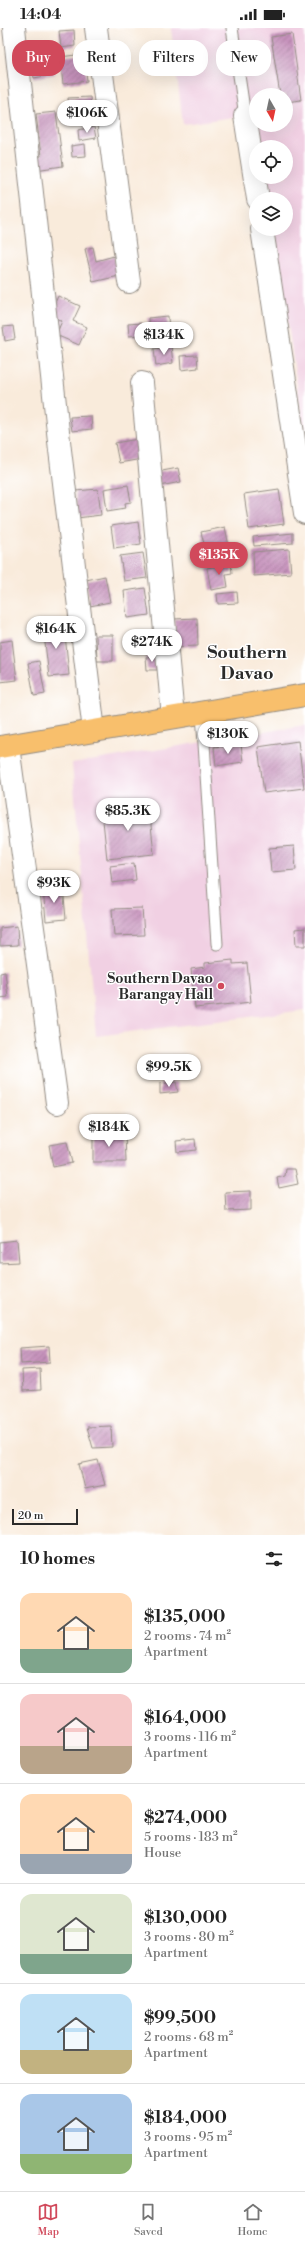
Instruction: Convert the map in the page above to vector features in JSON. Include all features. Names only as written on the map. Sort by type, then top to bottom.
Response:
[{"type":"main road","points":[[4,746],[305,695]]},
{"type":"street","points":[[14,28],[58,435],[94,731]]},
{"type":"street","points":[[96,28],[129,282]]},
{"type":"street","points":[[245,116],[257,192]]},
{"type":"street","points":[[263,236],[305,512]]},
{"type":"street","points":[[142,383],[173,717]]},
{"type":"street","points":[[4,746],[57,1104]]},
{"type":"lane","points":[[232,28],[245,116]]},
{"type":"lane","points":[[202,712],[217,944]]},
{"type":"shaded area","points":[[171,28],[305,28],[305,440],[275,236],[293,236],[293,192],[269,192],[267,184],[293,184],[293,140],[261,140],[260,132],[293,132],[293,88],[249,88],[249,115],[183,124],[177,76],[208,76],[208,40],[172,40]]},
{"type":"shaded area","points":[[305,725],[305,1010],[96,1036],[72,764]]},
{"type":"building","points":[[74,30],[75,40],[73,40],[73,46],[65,47],[65,40],[60,40],[59,31]]},
{"type":"building","points":[[292,34],[301,100],[293,101],[293,88],[279,88],[271,37]]},
{"type":"building","points":[[73,55],[73,76],[86,76],[87,81],[63,84],[62,76],[65,76],[65,56]]},
{"type":"building","points":[[34,76],[44,76],[34,78]]},
{"type":"building","points":[[90,97],[92,117],[70,119],[68,98]]},
{"type":"building","points":[[56,112],[63,166],[35,170],[34,157],[41,156],[36,114]]},
{"type":"building","points":[[94,127],[96,138],[79,141],[78,130]]},
{"type":"building","points":[[85,144],[86,156],[72,157],[71,146]]},
{"type":"building","points":[[93,247],[96,261],[114,256],[119,276],[93,282],[85,249]]},
{"type":"building","points":[[58,296],[80,306],[73,321],[87,327],[79,345],[56,335],[62,321],[50,315]]},
{"type":"building","points":[[168,316],[169,334],[149,336],[148,318]]},
{"type":"building","points":[[141,323],[142,335],[129,336],[128,324]]},
{"type":"building","points":[[13,326],[15,339],[5,341],[3,327]]},
{"type":"building","points":[[171,346],[173,363],[156,366],[154,349]]},
{"type":"building","points":[[197,355],[198,368],[181,370],[180,356]]},
{"type":"building","points":[[91,416],[92,429],[72,431],[70,417]]},
{"type":"building","points":[[138,439],[142,459],[119,463],[115,443]]},
{"type":"building","points":[[178,468],[181,482],[160,486],[157,472]]},
{"type":"building","points":[[128,485],[131,502],[125,503],[126,508],[107,511],[104,489]]},
{"type":"building","points":[[98,489],[101,515],[77,518],[75,491]]},
{"type":"building","points":[[279,489],[284,524],[249,529],[244,494]]},
{"type":"building","points":[[138,522],[141,544],[114,548],[111,526]]},
{"type":"building","points":[[225,527],[229,546],[206,551],[201,532]]},
{"type":"building","points":[[293,533],[293,543],[254,546],[253,537]]},
{"type":"building","points":[[289,549],[291,573],[254,576],[253,552]]},
{"type":"building","points":[[143,553],[147,578],[124,581],[120,556]]},
{"type":"building","points":[[231,563],[232,573],[226,574],[228,587],[211,590],[207,568]]},
{"type":"building","points":[[105,576],[110,602],[90,606],[86,580]]},
{"type":"building","points":[[145,588],[149,615],[127,618],[124,591]]},
{"type":"building","points":[[237,592],[238,603],[218,604],[217,594]]},
{"type":"building","points":[[197,618],[198,646],[175,647],[174,619]]},
{"type":"building","points":[[64,624],[69,675],[49,677],[43,626]]},
{"type":"building","points":[[96,635],[113,635],[113,661],[97,661]]},
{"type":"building","points":[[12,640],[17,680],[0,682],[0,642]]},
{"type":"building","points":[[156,656],[157,670],[147,670],[146,657]]},
{"type":"building","points":[[39,661],[45,694],[34,696],[28,663]]},
{"type":"building","points":[[298,741],[304,788],[264,793],[258,747]]},
{"type":"building","points":[[241,744],[243,762],[216,766],[214,747]]},
{"type":"building","points":[[149,806],[154,854],[107,859],[102,811]]},
{"type":"building","points":[[294,846],[296,870],[271,872],[269,848]]},
{"type":"building","points":[[134,863],[136,880],[112,883],[110,866]]},
{"type":"building","points":[[63,886],[66,919],[46,921],[43,888]]},
{"type":"building","points":[[142,908],[144,935],[114,936],[112,909]]},
{"type":"building","points":[[17,926],[18,945],[0,946],[0,928]]},
{"type":"building","points":[[305,928],[305,946],[296,946],[295,929]]},
{"type":"building","name":"Southern Davao Barangay Hall","points":[[233,960],[233,964],[247,963],[251,1002],[195,1008],[191,969],[205,967],[205,963]]},
{"type":"building","points":[[5,972],[8,997],[0,998],[0,973]]},
{"type":"building","points":[[176,1082],[178,1092],[160,1094],[160,1084]]},
{"type":"building","points":[[125,1133],[126,1162],[93,1162],[93,1134]]},
{"type":"building","points":[[195,1139],[196,1150],[177,1152],[176,1141]]},
{"type":"building","points":[[67,1142],[72,1163],[53,1167],[49,1145]]},
{"type":"building","points":[[286,1169],[295,1169],[298,1184],[279,1188],[277,1178],[285,1176]]},
{"type":"building","points":[[251,1191],[251,1210],[226,1211],[225,1192]]},
{"type":"building","points":[[17,1240],[19,1262],[0,1263],[0,1242]]},
{"type":"building","points":[[49,1346],[50,1362],[21,1364],[20,1348]]},
{"type":"building","points":[[40,1369],[41,1390],[23,1391],[22,1370]]},
{"type":"building","points":[[111,1426],[112,1447],[93,1448],[87,1427]]},
{"type":"building","points":[[98,1460],[105,1485],[85,1489],[79,1464]]},
{"type":"place","name":"Southern Davao Barangay Hall","points":[[221,986]]},
{"type":"district","name":"Southern Davao","points":[[247,662]]}]
